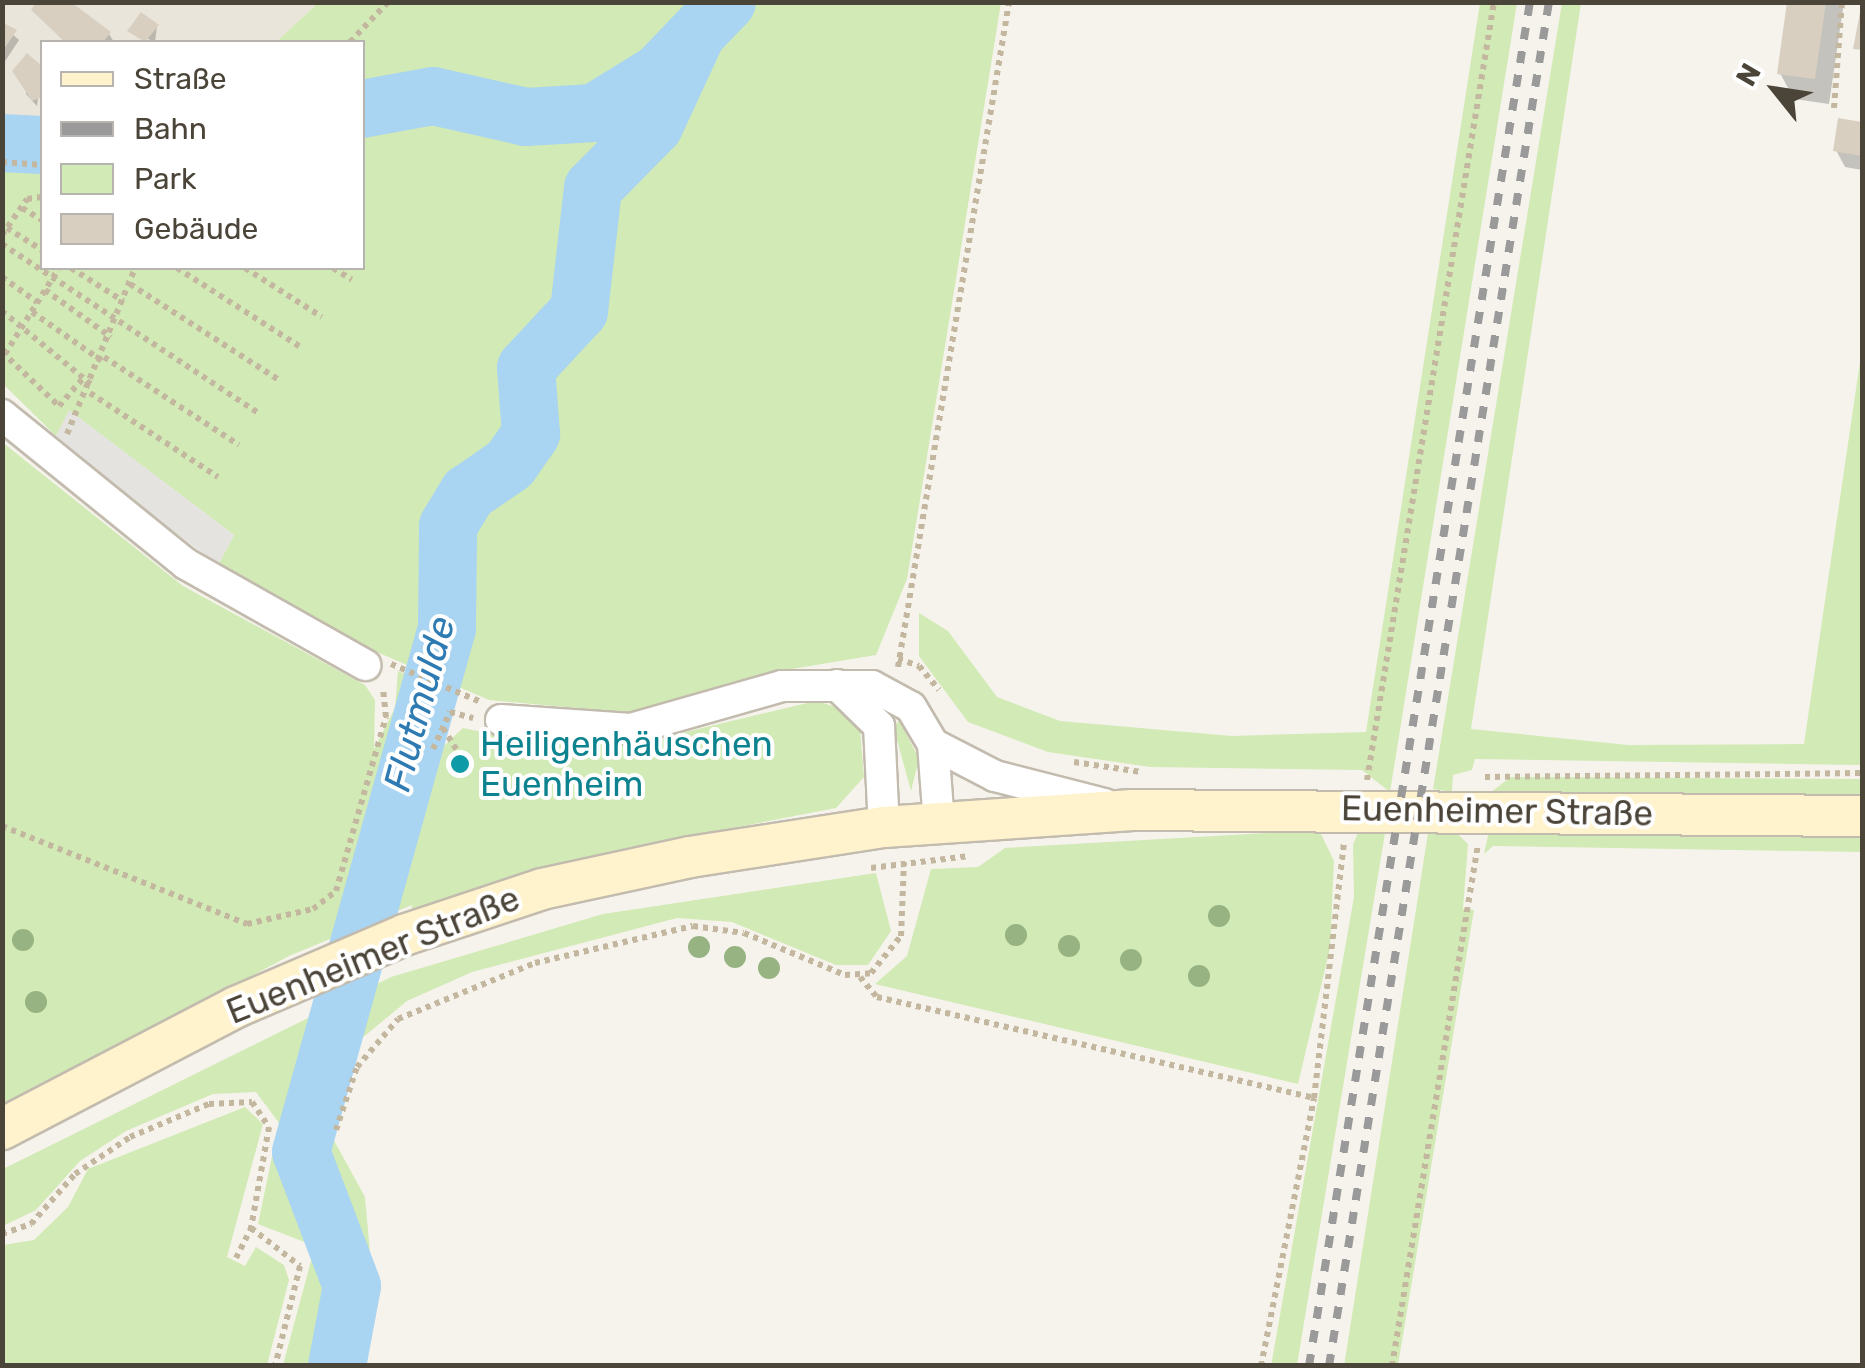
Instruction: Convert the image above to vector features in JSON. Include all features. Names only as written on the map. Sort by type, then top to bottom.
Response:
[{"type":"main road","name":"Euenheimer Straße","points":[[2,1128],[288,983],[404,935],[606,873],[909,825],[1132,810],[1364,785],[1475,811],[1862,816]]},
{"type":"street","points":[[2,415],[51,461],[212,582],[365,665]]},
{"type":"street","points":[[501,720],[630,729],[782,686],[837,685],[899,696]]},
{"type":"street","points":[[837,685],[879,726],[909,825]]},
{"type":"street","name":"Euenheimer Straße","points":[[899,696],[933,744],[995,776],[1132,810]]},
{"type":"street","points":[[909,825],[933,744]]},
{"type":"path","points":[[352,40],[388,2]]},
{"type":"path","points":[[899,696],[1010,2]]},
{"type":"path","points":[[1364,785],[1494,2]]},
{"type":"path","points":[[1834,108],[1842,2]]},
{"type":"path","points":[[2,162],[40,165]]},
{"type":"path","points":[[40,198],[21,208],[5,231],[40,249]]},
{"type":"path","points":[[21,208],[40,219]]},
{"type":"path","points":[[2,244],[40,267]]},
{"type":"path","points":[[44,270],[258,412]]},
{"type":"path","points":[[58,270],[4,353],[60,406],[83,378]]},
{"type":"path","points":[[75,270],[123,301]]},
{"type":"path","points":[[51,461],[91,389],[134,270]]},
{"type":"path","points":[[180,270],[299,346]]},
{"type":"path","points":[[248,270],[322,317]]},
{"type":"path","points":[[336,270],[352,280]]},
{"type":"path","points":[[2,278],[37,302]]},
{"type":"path","points":[[130,284],[278,380]]},
{"type":"path","points":[[46,290],[111,337]]},
{"type":"path","points":[[2,311],[91,389],[218,477]]},
{"type":"path","points":[[32,312],[239,445]]},
{"type":"path","points":[[2,826],[247,924],[313,909],[336,892],[386,717],[382,685],[365,665]]},
{"type":"path","points":[[400,668],[458,692]]},
{"type":"path","points":[[433,750],[444,728],[462,758]]},
{"type":"path","points":[[1058,760],[1160,774]]},
{"type":"path","points":[[1392,1366],[1475,811],[1474,785],[1506,770],[1862,773]]},
{"type":"path","points":[[860,977],[886,964],[902,936],[909,825]]},
{"type":"path","points":[[1261,1366],[1314,1098],[1342,871]]},
{"type":"path","points":[[336,1130],[357,1067],[398,1019],[535,963],[673,927],[719,926],[860,977],[877,997],[1314,1098]]},
{"type":"path","points":[[2,1234],[31,1224],[96,1157],[232,1098],[252,1102],[268,1127],[251,1228],[236,1258]]},
{"type":"path","points":[[251,1228],[300,1266],[275,1366]]},
{"type":"shaded area","points":[[2,3],[318,3],[278,40],[40,40],[40,128],[3,125]]},
{"type":"shaded area","points":[[69,410],[234,535],[218,565],[54,440]]},
{"type":"green space","points":[[318,3],[1001,3],[907,579],[876,655],[768,673],[631,713],[489,700],[365,647],[218,565],[234,535],[70,411],[56,436],[3,384],[2,125],[40,128],[40,270],[365,270],[365,40],[278,40]]},
{"type":"green space","points":[[1480,3],[1517,3],[1390,792],[1362,770],[1150,767],[1048,752],[968,722],[919,656],[919,613],[948,631],[997,697],[1060,721],[1232,736],[1366,732]]},
{"type":"green space","points":[[1562,3],[1581,3],[1471,729],[1628,745],[1804,744],[1862,348],[1862,765],[1475,759],[1472,770],[1453,775],[1452,792],[1433,789]]},
{"type":"green space","points":[[2,442],[183,586],[365,685],[375,700],[374,749],[395,708],[398,671],[456,696],[439,703],[426,745],[432,757],[463,728],[533,742],[631,745],[816,701],[843,709],[860,729],[864,777],[836,808],[609,852],[411,913],[412,905],[289,956],[3,1110]]},
{"type":"green space","points":[[899,719],[919,759],[911,791],[894,729]]},
{"type":"green space","points":[[1511,777],[1862,779],[1862,797],[1491,792]]},
{"type":"green space","points":[[1386,827],[1297,1365],[1271,1366],[1354,897],[1353,845],[1359,830]]},
{"type":"green space","points":[[1429,827],[1450,827],[1468,844],[1463,909],[1474,910],[1398,1365],[1344,1366]]},
{"type":"green space","points":[[1319,830],[1334,861],[1330,948],[1298,1084],[875,984],[907,956],[931,869],[978,867],[1005,848]]},
{"type":"green space","points":[[1489,831],[1862,833],[1862,852],[1493,846],[1484,854]]},
{"type":"green space","points":[[876,873],[891,931],[868,965],[836,965],[732,922],[677,918],[472,972],[407,1001],[361,1039],[326,1126],[365,1197],[374,1297],[359,1365],[283,1365],[315,1246],[258,1224],[279,1123],[256,1092],[213,1094],[126,1131],[80,1161],[36,1210],[3,1226],[3,1169],[391,977],[603,914]]},
{"type":"green space","points":[[245,1107],[263,1124],[227,1257],[245,1266],[256,1247],[284,1265],[289,1280],[267,1365],[3,1365],[3,1245],[34,1240],[68,1207],[88,1169]]},
{"type":"building","points":[[36,2],[71,2],[111,32],[105,40],[63,40],[31,10]]},
{"type":"building","points":[[1787,2],[1826,2],[1815,79],[1777,74]]},
{"type":"building","points":[[1862,2],[1862,50],[1853,49]]},
{"type":"building","points":[[141,12],[159,25],[147,40],[127,31]]},
{"type":"building","points":[[2,22],[17,30],[2,52]]},
{"type":"building","points":[[27,53],[40,64],[40,98],[32,101],[12,71]]},
{"type":"building","points":[[1838,118],[1862,122],[1862,156],[1833,151]]},
{"type":"waterway","points":[[365,108],[433,96],[526,117],[594,113],[659,73],[727,2]]},
{"type":"waterway","name":"Flutmulde","points":[[337,1366],[352,1286],[301,1152],[447,628],[448,526],[468,493],[510,464],[531,434],[526,368],[579,311],[593,188],[654,126],[696,35]]},
{"type":"waterway","points":[[2,143],[40,145]]},
{"type":"railway","points":[[1309,1366],[1530,2]]},
{"type":"railway","points":[[1329,1366],[1549,2]]},
{"type":"place","name":"Heiligenhäuschen Euenheim","points":[[460,764]]}]
